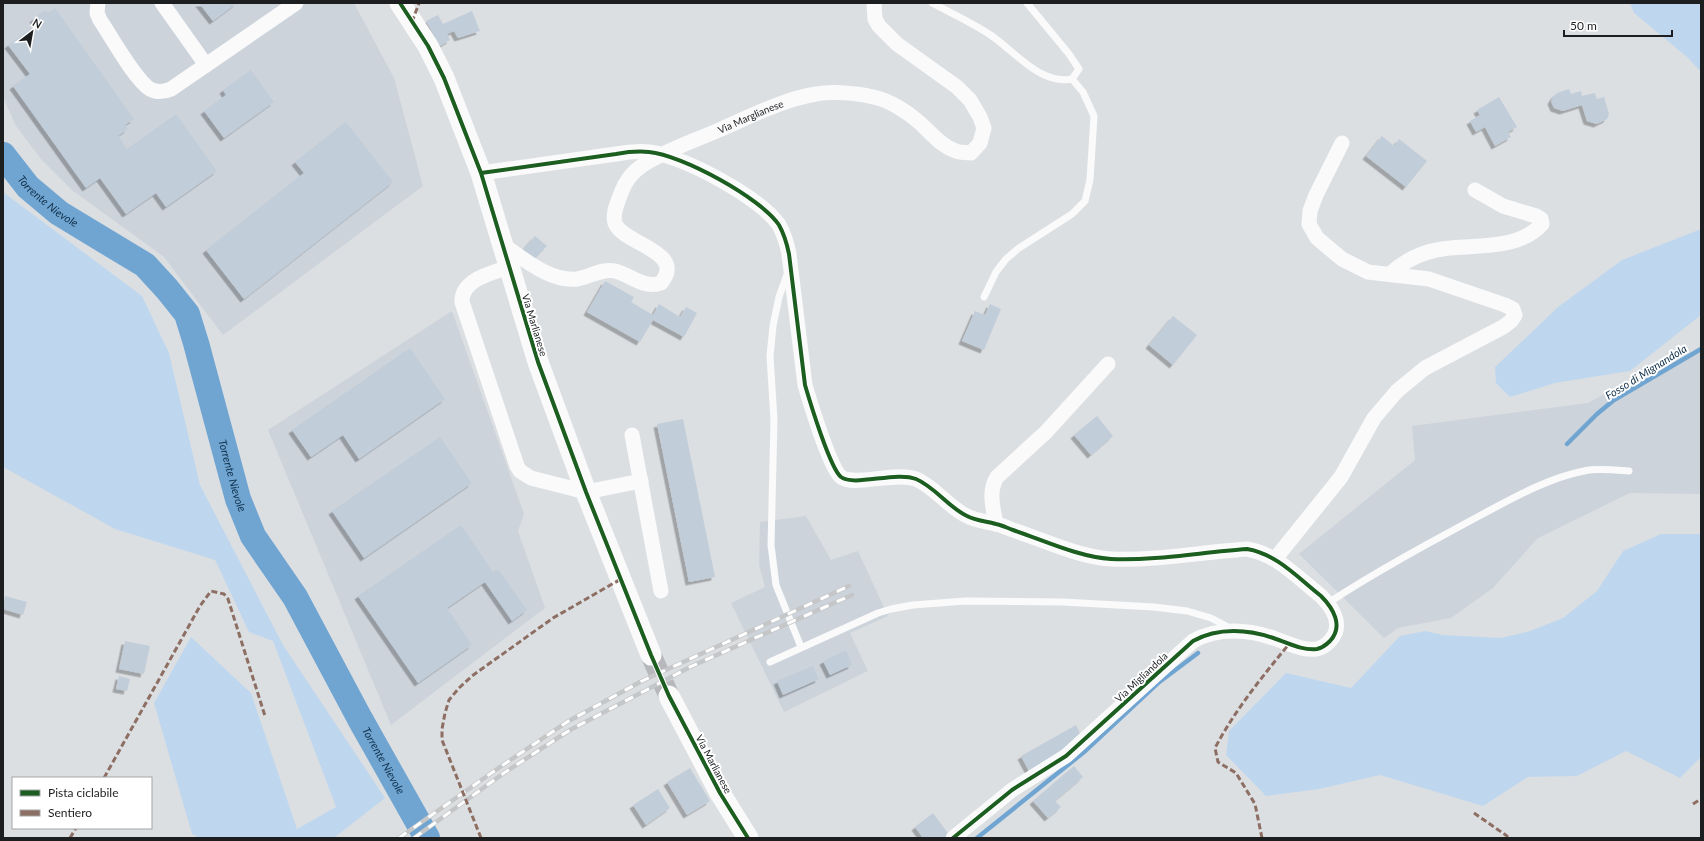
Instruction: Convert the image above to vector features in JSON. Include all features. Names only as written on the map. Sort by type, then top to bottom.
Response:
[{"type":"street","points":[[98,3],[97,13],[100,20],[140,80],[157,92],[171,89],[296,3]]},
{"type":"street","points":[[162,3],[206,65]]},
{"type":"street","name":"Via Marlianese","points":[[400,3],[428,46],[444,78],[481,173],[538,362],[586,492],[651,655]]},
{"type":"street","name":"Via Marglianese","points":[[503,245],[526,261],[555,276],[577,278],[605,270],[615,271],[650,285],[661,283],[668,272],[668,266],[664,260],[658,254],[618,228],[614,218],[622,190],[629,178],[642,166],[662,154],[784,103],[816,94],[846,94],[875,97],[895,106],[919,122],[941,142],[956,152],[971,153],[980,143],[984,128],[980,117],[970,100],[957,87],[897,44],[879,26],[875,19],[874,3]]},
{"type":"street","points":[[1276,560],[1338,482],[1374,418],[1397,390],[1425,368],[1503,327],[1511,321],[1515,315],[1513,309],[1506,305],[1441,282],[1420,277],[1368,272],[1352,264],[1317,238],[1312,230],[1309,218],[1312,204],[1342,143]]},
{"type":"street","points":[[481,173],[635,151],[651,152],[662,154],[715,177],[754,201],[778,224],[786,239],[805,385],[815,416],[837,472],[842,478],[847,480],[904,476],[915,479],[927,486],[967,516],[1087,554],[1110,558],[1143,558],[1247,549],[1262,553],[1276,560],[1328,603]]},
{"type":"street","points":[[1390,274],[1401,265],[1417,256],[1441,249],[1505,243],[1527,235],[1542,224],[1541,219],[1536,216],[1503,206],[1475,190]]},
{"type":"street","points":[[510,267],[473,282],[463,293],[462,302],[514,462],[520,471],[530,478],[586,492],[640,481]]},
{"type":"street","points":[[996,524],[991,497],[993,483],[997,477],[1046,432],[1108,364]]},
{"type":"street","points":[[632,435],[661,591]]},
{"type":"street","name":"Via Migliandola","points":[[953,838],[1012,790],[1066,756],[1193,641],[1213,633],[1236,631],[1255,633],[1306,649],[1317,649],[1326,646],[1336,632],[1337,623],[1334,613],[1328,603]]},
{"type":"street","name":"Via Marlianese","points":[[669,696],[720,793],[748,838]]},
{"type":"lane","points":[[932,3],[989,34],[1018,58],[1049,78],[1063,81],[1072,79],[1078,69],[1069,54],[1027,3]]},
{"type":"lane","points":[[984,297],[989,284],[1006,259],[1019,248],[1072,214],[1085,201],[1090,180],[1094,116],[1083,92],[1072,79]]},
{"type":"lane","points":[[790,266],[779,297],[773,326],[770,356],[774,420],[771,545],[776,585],[801,647]]},
{"type":"lane","points":[[1328,603],[1437,538],[1556,478],[1586,470],[1629,471]]},
{"type":"lane","points":[[770,662],[891,608],[965,601],[1062,602],[1174,609],[1211,618],[1236,631]]},
{"type":"shaded area","points":[[3,3],[354,3],[394,78],[423,186],[223,335],[164,257],[72,190],[41,159],[16,126],[3,97]]},
{"type":"shaded area","points":[[1630,3],[1701,3],[1701,72],[1687,57],[1634,13]]},
{"type":"shaded area","points":[[3,192],[142,296],[169,353],[200,485],[283,645],[385,798],[334,838],[199,838],[192,834],[154,703],[191,637],[251,693],[297,829],[336,807],[273,641],[249,632],[215,560],[115,529],[3,467]]},
{"type":"shaded area","points":[[1701,229],[1701,315],[1630,371],[1555,383],[1510,397],[1496,383],[1495,367],[1558,307],[1622,260]]},
{"type":"shaded area","points":[[452,311],[524,514],[518,531],[545,608],[391,725],[268,430]]},
{"type":"shaded area","points":[[1701,352],[1701,494],[1630,493],[1538,538],[1493,588],[1451,618],[1398,628],[1384,638],[1299,554],[1415,460],[1412,426],[1588,403],[1665,361]]},
{"type":"shaded area","points":[[806,516],[831,560],[858,551],[888,616],[850,633],[868,671],[784,712],[731,603],[765,587],[759,565],[760,522]]},
{"type":"shaded area","points":[[1661,534],[1701,534],[1701,757],[1680,778],[1626,751],[1577,776],[1528,777],[1483,806],[1380,775],[1319,789],[1266,796],[1226,755],[1229,731],[1286,673],[1351,688],[1400,636],[1425,631],[1443,635],[1501,638],[1530,631],[1563,618],[1597,591],[1623,551]]},
{"type":"building","points":[[199,3],[237,3],[213,21]]},
{"type":"building","points":[[55,8],[134,119],[125,125],[128,129],[118,136],[127,149],[176,114],[217,171],[166,207],[156,193],[126,214],[100,178],[86,188],[13,86],[30,74],[8,45],[37,24],[33,19],[45,10],[48,13]]},
{"type":"building","points":[[472,11],[480,31],[458,38],[454,31],[447,34],[450,40],[440,46],[426,21],[438,15],[443,24]]},
{"type":"building","points":[[251,70],[274,102],[224,138],[204,111],[226,95],[223,90]]},
{"type":"building","points":[[1569,89],[1571,94],[1581,91],[1582,96],[1595,93],[1597,99],[1604,97],[1609,114],[1607,119],[1597,124],[1587,121],[1582,105],[1563,111],[1554,108],[1551,101],[1554,96],[1557,93]]},
{"type":"building","points":[[1499,97],[1517,127],[1508,132],[1511,137],[1495,146],[1485,127],[1476,132],[1470,121],[1480,115],[1477,110]]},
{"type":"building","points":[[346,122],[393,182],[244,299],[206,250],[304,173],[295,162]]},
{"type":"building","points":[[1382,136],[1394,146],[1399,139],[1427,161],[1406,187],[1366,156]]},
{"type":"building","points":[[535,236],[547,246],[533,260],[522,251]]},
{"type":"building","points":[[605,281],[634,297],[631,302],[653,315],[659,304],[680,317],[686,307],[697,313],[684,337],[653,320],[640,342],[587,312]]},
{"type":"building","points":[[990,304],[1001,309],[984,350],[962,341],[975,311],[985,315]]},
{"type":"building","points":[[1173,316],[1197,335],[1173,365],[1149,345]]},
{"type":"building","points":[[410,348],[445,399],[359,459],[343,435],[311,457],[292,430]]},
{"type":"building","points":[[1097,416],[1113,436],[1091,455],[1074,435]]},
{"type":"building","points":[[683,419],[715,577],[689,582],[657,424]]},
{"type":"building","points":[[440,437],[472,483],[364,558],[332,511]]},
{"type":"building","points":[[461,525],[493,572],[498,569],[527,610],[512,621],[485,582],[447,608],[472,645],[418,683],[358,596]]},
{"type":"building","points":[[5,596],[27,602],[23,615],[3,609]]},
{"type":"building","points":[[125,641],[150,646],[144,674],[119,669]]},
{"type":"building","points":[[846,650],[852,665],[830,675],[823,661]]},
{"type":"building","points":[[813,666],[819,679],[783,695],[777,681]]},
{"type":"building","points":[[119,676],[130,679],[127,691],[116,689]]},
{"type":"building","points":[[1076,725],[1082,738],[1030,773],[1021,756]]},
{"type":"building","points":[[1074,766],[1083,777],[1055,801],[1061,807],[1048,818],[1033,801]]},
{"type":"building","points":[[690,768],[710,801],[687,815],[667,782]]},
{"type":"building","points":[[658,789],[670,808],[646,825],[633,805]]},
{"type":"building","points":[[933,813],[950,836],[947,838],[923,838],[915,827]]},
{"type":"waterway","name":"Torrente Nievole","points":[[3,155],[28,187],[59,213],[145,265],[187,314],[238,499],[253,536],[295,597],[360,719],[427,838]]},
{"type":"waterway","name":"Fosso di Mignandola","points":[[1567,444],[1597,414],[1614,400],[1701,349]]},
{"type":"waterway","name":"Fosso di Mignandola","points":[[977,838],[1084,752],[1158,683],[1198,653]]},
{"type":"tunnel","points":[[651,655],[669,696]]},
{"type":"railway","points":[[399,838],[567,722],[642,681],[849,586]]},
{"type":"railway","points":[[414,838],[504,773],[570,730],[692,666],[852,595]]},
{"type":"marked path","points":[[412,22],[419,3]]},
{"type":"marked path","points":[[481,838],[442,740],[442,729],[449,700],[472,676],[553,618],[621,579]]},
{"type":"marked path","points":[[105,777],[200,606],[211,591],[224,594],[228,599],[265,716]]},
{"type":"marked path","points":[[1262,838],[1255,804],[1236,773],[1218,762],[1215,748],[1240,707],[1289,644]]},
{"type":"marked path","points":[[1693,804],[1701,799]]},
{"type":"marked path","points":[[1474,813],[1507,836],[1507,838]]},
{"type":"marked path","points":[[70,838],[75,829]]},
{"type":"cycle path","points":[[400,3],[428,46],[444,78],[481,173],[538,362],[586,492],[651,655],[669,696],[720,793],[748,838]]},
{"type":"cycle path","points":[[481,173],[624,153],[649,152],[663,155],[700,169],[739,191],[770,214],[781,228],[789,254],[805,385],[831,461],[841,477],[847,480],[898,477],[916,479],[929,487],[954,508],[970,518],[1000,525],[1061,548],[1099,558],[1162,558],[1247,549],[1258,552],[1278,561],[1287,568],[1321,596],[1333,612],[1336,623],[1334,635],[1330,641],[1319,649],[1301,648],[1255,633],[1234,631],[1213,633],[1193,641],[1066,756],[1012,790],[953,838]]}]
